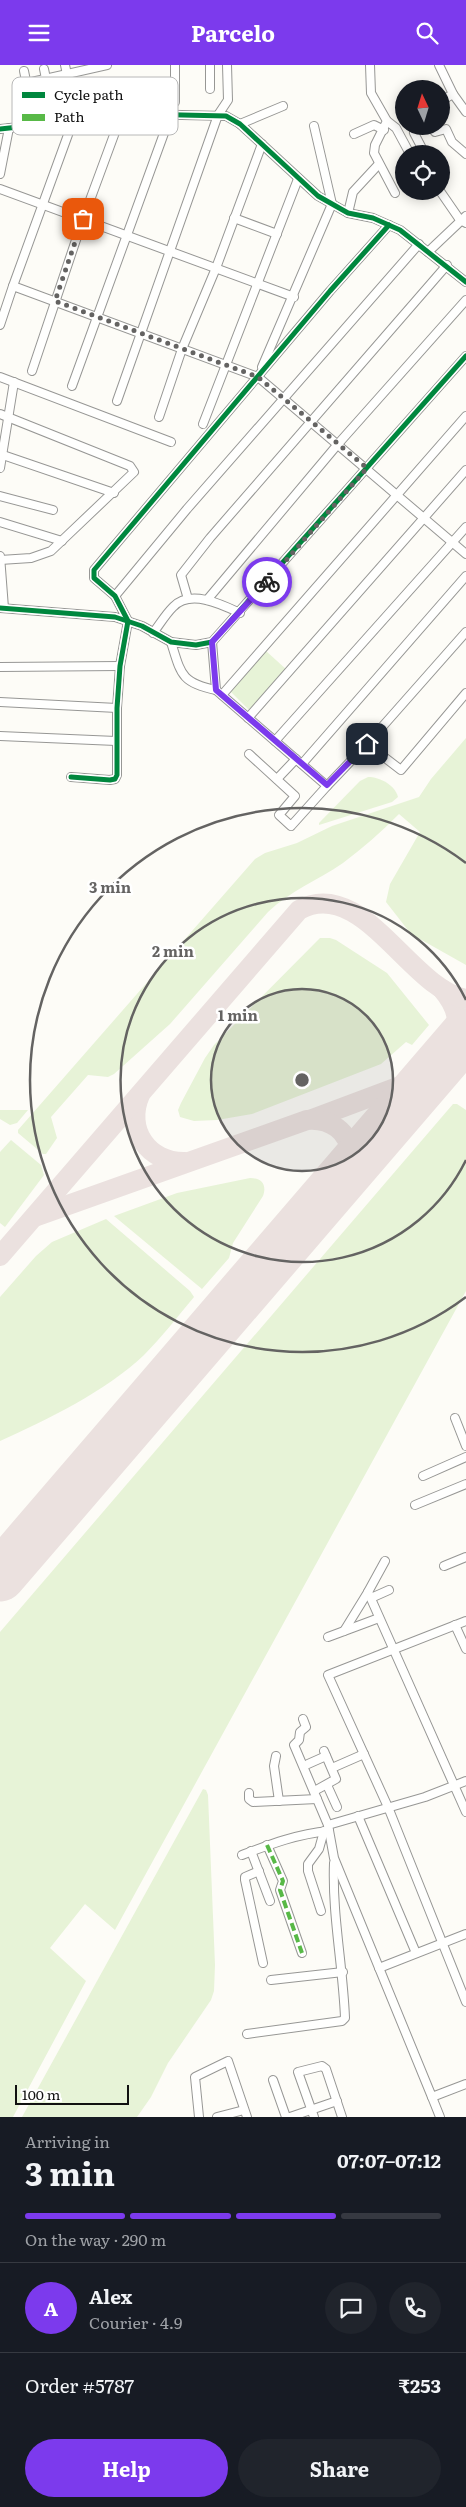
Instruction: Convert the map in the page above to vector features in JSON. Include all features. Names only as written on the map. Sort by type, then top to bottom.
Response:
[{"type":"street","points":[[64,65],[67,77]]},
{"type":"street","points":[[54,77],[107,65]]},
{"type":"street","points":[[210,65],[210,89]]},
{"type":"street","points":[[117,401],[218,115],[228,100],[227,65]]},
{"type":"street","points":[[370,65],[371,93],[387,121],[396,128],[405,145]]},
{"type":"street","points":[[439,65],[453,94],[466,112]]},
{"type":"street","points":[[44,69],[46,77]]},
{"type":"street","points":[[24,71],[26,77]]},
{"type":"street","points":[[240,124],[283,105]]},
{"type":"street","points":[[178,114],[226,116],[240,124],[318,196],[348,213],[373,218],[389,225],[419,244],[466,281]]},
{"type":"street","points":[[387,121],[374,149],[378,165],[395,193]]},
{"type":"street","points":[[354,134],[374,125],[384,130]]},
{"type":"street","points":[[258,377],[294,297],[332,204],[314,126]]},
{"type":"street","points":[[0,174],[4,129]]},
{"type":"street","points":[[0,325],[67,135]]},
{"type":"street","points":[[32,371],[111,135]]},
{"type":"street","points":[[72,386],[163,135]]},
{"type":"street","points":[[449,135],[452,142],[466,154]]},
{"type":"street","points":[[159,417],[182,349],[216,268],[262,144]]},
{"type":"street","points":[[348,213],[353,192],[378,165]]},
{"type":"street","points":[[203,424],[298,179]]},
{"type":"street","points":[[0,189],[258,282],[294,297]]},
{"type":"street","points":[[428,251],[464,219],[448,200]]},
{"type":"street","points":[[234,218],[276,233]]},
{"type":"street","points":[[71,777],[115,779],[117,775],[116,741],[120,666],[128,621],[115,596],[94,578],[94,571],[389,225]]},
{"type":"street","points":[[115,596],[283,398],[419,244]]},
{"type":"street","points":[[188,599],[181,575],[210,538],[447,265]]},
{"type":"street","points":[[13,286],[258,377],[466,554]]},
{"type":"street","points":[[208,600],[338,444],[466,300]]},
{"type":"street","points":[[0,555],[2,608],[115,617],[128,621],[171,642],[196,645],[212,642],[240,613],[466,357]]},
{"type":"street","points":[[0,377],[171,442]]},
{"type":"street","points":[[0,468],[4,415],[14,382]]},
{"type":"street","points":[[0,560],[42,555],[51,551],[114,493],[132,475],[134,469],[4,415]]},
{"type":"street","points":[[219,693],[398,495],[466,416]]},
{"type":"street","points":[[1,454],[114,493]]},
{"type":"street","points":[[248,718],[466,470]]},
{"type":"street","points":[[0,496],[53,510]]},
{"type":"street","points":[[0,522],[62,541]]},
{"type":"street","points":[[275,741],[466,527]]},
{"type":"street","points":[[277,779],[299,762],[466,576]]},
{"type":"street","points":[[153,633],[174,606],[188,599],[208,600],[240,613]]},
{"type":"street","points":[[248,754],[295,796],[279,815],[291,826],[367,744],[466,632]]},
{"type":"street","points":[[171,642],[178,667],[194,686],[219,693],[327,785]]},
{"type":"street","points":[[212,642],[219,693]]},
{"type":"street","points":[[0,667],[120,666]]},
{"type":"street","points":[[367,744],[401,770],[466,693]]},
{"type":"street","points":[[0,702],[117,708]]},
{"type":"street","points":[[0,736],[116,741]]},
{"type":"street","points":[[454,1418],[466,1446]]},
{"type":"street","points":[[423,1476],[466,1457]]},
{"type":"street","points":[[416,1505],[466,1484]]},
{"type":"street","points":[[444,1566],[466,1557]]},
{"type":"street","points":[[344,1631],[369,1595],[385,1561]]},
{"type":"street","points":[[369,1595],[389,1590]]},
{"type":"street","points":[[369,1595],[466,1812]]},
{"type":"street","points":[[328,1637],[379,1618]]},
{"type":"street","points":[[466,1621],[328,1675],[388,1807],[466,2002]]},
{"type":"street","points":[[455,1625],[466,1649]]},
{"type":"street","points":[[303,1719],[306,1727],[299,1733],[299,1740],[294,1743],[317,1799],[334,1858],[440,2117]]},
{"type":"street","points":[[308,1764],[325,1753],[332,1768],[336,1779],[318,1789]]},
{"type":"street","points":[[332,1768],[364,1754]]},
{"type":"street","points":[[276,1756],[274,1766],[279,1801]]},
{"type":"street","points":[[242,1855],[267,1845],[327,1829],[358,1816],[425,1797],[466,1781]]},
{"type":"street","points":[[327,1785],[337,1807]]},
{"type":"street","points":[[249,1793],[249,1799],[253,1803],[317,1799]]},
{"type":"street","points":[[358,1816],[416,1953]]},
{"type":"street","points":[[321,1911],[308,1871],[308,1865],[319,1849],[327,1829]]},
{"type":"street","points":[[267,1845],[283,1881],[280,1890],[302,1953]]},
{"type":"street","points":[[251,1851],[270,1901]]},
{"type":"street","points":[[247,2034],[342,2021],[345,2018],[343,1972],[333,1895],[334,1858]]},
{"type":"street","points":[[259,1871],[245,1877],[245,1880],[263,1963]]},
{"type":"street","points":[[379,1968],[466,1934]]},
{"type":"street","points":[[271,1980],[343,1972]]},
{"type":"street","points":[[199,2117],[195,2077],[228,2061],[246,2113],[217,2117]]},
{"type":"street","points":[[313,2113],[298,2072],[322,2065],[326,2069],[342,2117]]},
{"type":"street","points":[[273,2080],[288,2117],[313,2113],[337,2101]]},
{"type":"street","points":[[432,2097],[466,2084]]},
{"type":"green space","points":[[266,651],[287,670],[249,710],[230,691]]},
{"type":"green space","points":[[466,738],[466,965],[411,934],[386,902],[390,884],[420,832],[399,814],[372,840],[343,863],[295,892],[268,912],[170,1024],[114,1074],[108,1077],[88,1075],[51,1117],[57,1138],[46,1154],[43,1154],[18,1133],[18,1130],[255,859],[265,853],[297,843],[332,826],[419,797],[431,779]]},
{"type":"green space","points":[[368,777],[377,778],[390,785],[398,797],[392,802],[319,825],[360,781]]},
{"type":"green space","points":[[320,938],[336,940],[387,973],[429,1025],[412,1045],[406,1042],[381,1064],[252,1114],[217,1120],[194,1121],[180,1117],[178,1110],[181,1103],[214,1045]]},
{"type":"green space","points":[[453,1104],[457,1104],[466,1110],[466,1291],[115,1930],[85,1904],[50,1948],[86,1981],[13,2117],[0,2117],[0,1632]]},
{"type":"green space","points":[[0,1110],[28,1110],[17,1123],[10,1125],[0,1119]]},
{"type":"green space","points":[[11,1140],[41,1165],[44,1175],[5,1227],[0,1223],[0,1152]]},
{"type":"green space","points":[[250,1178],[258,1179],[264,1185],[263,1196],[233,1243],[229,1258],[202,1289],[114,1216],[177,1193]]},
{"type":"green space","points":[[106,1219],[190,1291],[194,1297],[144,1355],[112,1381],[75,1404],[0,1441],[0,1297],[36,1256],[52,1242]]},
{"type":"green space","points":[[203,1789],[206,1790],[208,1795],[215,1965],[214,1991],[211,2000],[168,2063],[151,2097],[137,2117],[22,2117]]},
{"type":"taxiway","points":[[0,1256],[299,910],[322,903],[344,908],[365,920],[426,976],[446,991],[466,999]]},
{"type":"taxiway","points":[[442,989],[454,1008],[457,1016],[457,1025],[456,1033],[442,1062]]},
{"type":"taxiway","points":[[312,1119],[432,1074]]},
{"type":"taxiway","points":[[140,1095],[136,1108],[136,1120],[143,1142],[160,1157],[172,1161],[185,1162]]},
{"type":"taxiway","points":[[37,1216],[307,1120],[323,1121],[331,1124],[343,1133],[349,1147],[350,1159],[342,1179]]},
{"type":"runway","points":[[0,1576],[466,1034]]},
{"type":"marked path","points":[[267,1845],[283,1881],[280,1890],[302,1953]]},
{"type":"cycle path","points":[[178,115],[226,116],[240,124],[318,196],[348,213],[373,218],[400,230],[466,282]]},
{"type":"cycle path","points":[[0,129],[12,128]]},
{"type":"cycle path","points":[[71,777],[110,780],[115,779],[117,775],[117,708],[120,666],[128,621],[115,596],[94,578],[94,570],[330,291],[389,225]]},
{"type":"cycle path","points":[[0,608],[115,617],[142,626],[171,642],[196,645],[212,642],[466,356]]},
{"type":"way so far","points":[[83,219],[55,301],[258,377],[367,468],[267,582]]},
{"type":"route","points":[[267,582],[227,628],[212,642],[216,690],[327,785],[367,744]]}]
